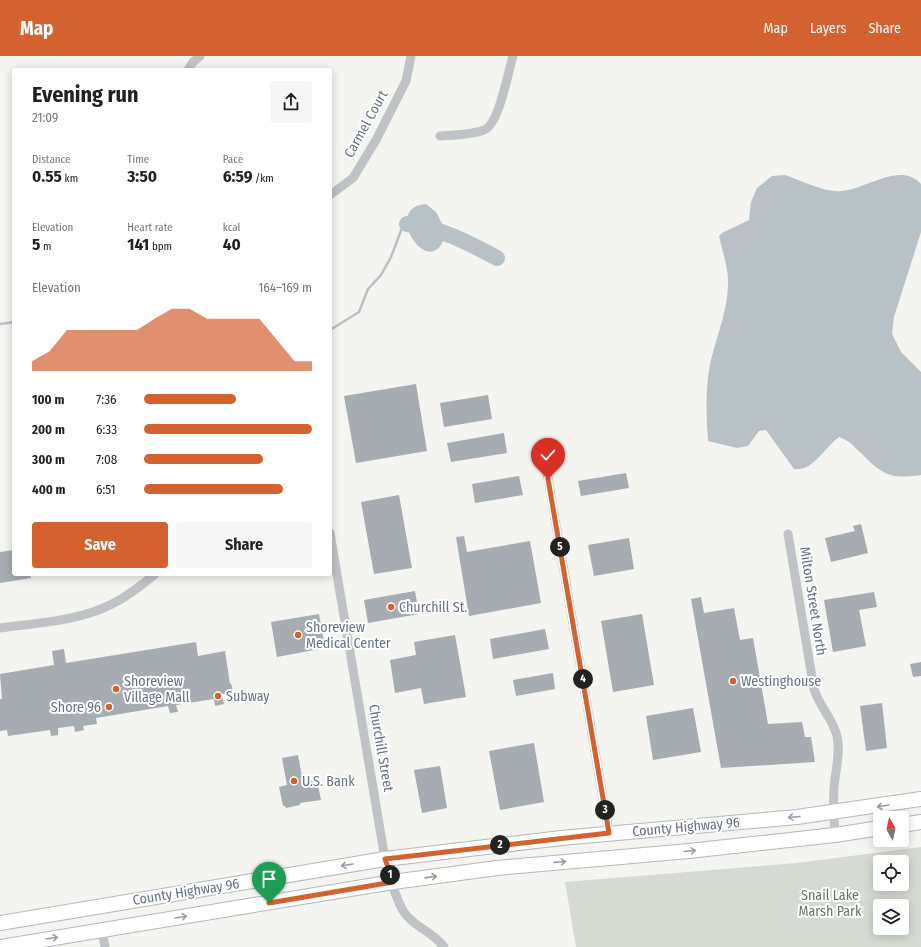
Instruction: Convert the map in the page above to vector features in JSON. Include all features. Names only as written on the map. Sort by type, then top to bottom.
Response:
[{"type":"main road","name":"County Highway 96","points":[[0,923],[385,859],[609,833],[833,813],[921,800]]},
{"type":"main road","points":[[909,824],[921,822]]},
{"type":"main road","name":"County Highway 96","points":[[0,947],[393,882],[498,868],[689,851],[835,835],[873,829]]},
{"type":"street","points":[[189,68],[193,62],[200,56]]},
{"type":"street","name":"Carmel Court","points":[[332,193],[352,178],[376,140],[406,81],[412,56]]},
{"type":"street","points":[[440,136],[485,130],[492,124],[497,112],[513,56]]},
{"type":"street","points":[[543,449],[609,833]]},
{"type":"street","name":"Milton Street North","points":[[788,534],[814,689],[817,698],[834,727],[837,736],[838,762],[834,783],[833,813],[835,835]]},
{"type":"street","name":"Churchill Street","points":[[332,545],[385,859],[401,908],[406,916],[414,923],[438,938],[444,947]]},
{"type":"street","points":[[0,628],[74,617],[92,612],[111,605],[128,596],[153,576]]},
{"type":"street","points":[[102,930],[105,947]]},
{"type":"green space","name":"Snail Lake Marsh Park","points":[[921,847],[921,947],[576,947],[565,882],[797,863]]},
{"type":"shaded area","points":[[785,175],[816,187],[834,191],[845,191],[890,176],[902,175],[912,177],[921,184],[921,232],[894,317],[892,334],[901,352],[921,372],[921,475],[903,477],[883,472],[850,443],[839,437],[813,463],[804,468],[798,469],[794,469],[766,430],[759,431],[748,446],[737,448],[708,441],[708,377],[725,308],[728,288],[727,267],[719,236],[722,233],[749,220],[751,202],[757,188],[772,176]]},
{"type":"shaded area","points":[[426,204],[436,212],[446,231],[440,247],[431,252],[422,249],[414,240],[408,229],[407,218],[413,208]]},
{"type":"building","points":[[416,384],[427,451],[356,463],[344,396]]},
{"type":"building","points":[[488,395],[492,419],[444,427],[440,403]]},
{"type":"building","points":[[504,433],[507,453],[451,462],[447,443]]},
{"type":"building","points":[[626,473],[629,488],[581,496],[578,481]]},
{"type":"building","points":[[519,476],[523,495],[475,503],[472,484]]},
{"type":"building","points":[[399,495],[412,568],[374,574],[361,502]]},
{"type":"building","points":[[861,524],[868,553],[831,562],[825,538],[855,531],[853,526]]},
{"type":"building","points":[[464,536],[467,552],[530,541],[541,603],[469,616],[456,537]]},
{"type":"building","points":[[629,538],[634,569],[594,576],[588,545]]},
{"type":"building","points":[[12,550],[12,576],[30,576],[31,578],[0,583],[0,552]]},
{"type":"building","name":"Churchill St.","points":[[415,591],[419,614],[368,623],[364,600]]},
{"type":"building","points":[[874,592],[877,607],[859,610],[866,646],[833,652],[824,600]]},
{"type":"building","name":"Westinghouse","points":[[701,597],[704,613],[734,608],[740,640],[753,638],[768,724],[802,722],[805,737],[811,737],[815,762],[721,768],[691,599]]},
{"type":"building","name":"Shoreview Medical Center","points":[[319,614],[325,648],[277,657],[271,622]]},
{"type":"building","points":[[642,614],[654,685],[613,692],[601,621]]},
{"type":"building","points":[[545,629],[549,649],[493,659],[490,639]]},
{"type":"building","points":[[455,635],[466,697],[424,704],[421,688],[395,693],[390,660],[416,655],[414,642]]},
{"type":"building","name":"Shoreview Village Mall","points":[[196,642],[198,656],[225,651],[230,684],[231,683],[233,692],[222,694],[224,704],[215,706],[214,699],[176,705],[178,712],[170,713],[168,706],[96,718],[97,724],[83,726],[84,730],[75,732],[74,726],[58,728],[58,735],[51,736],[50,730],[8,736],[7,730],[0,731],[0,699],[2,699],[0,674],[54,665],[52,651],[64,649],[66,663]]},
{"type":"building","points":[[921,662],[921,676],[913,677],[910,664]]},
{"type":"building","points":[[553,673],[555,689],[516,696],[513,680]]},
{"type":"building","points":[[882,703],[887,748],[866,751],[860,706]]},
{"type":"building","points":[[693,708],[701,752],[653,760],[646,716]]},
{"type":"building","points":[[534,743],[544,802],[500,810],[489,751]]},
{"type":"building","name":"U.S. Bank","points":[[298,755],[303,782],[317,780],[321,800],[300,803],[300,805],[286,808],[283,806],[279,787],[287,785],[282,758]]},
{"type":"building","points":[[440,766],[447,808],[422,813],[414,770]]},
{"type":"waterway","points":[[332,329],[359,312],[368,289],[381,275],[391,257],[402,228],[407,224]]},
{"type":"waterway","points":[[407,224],[443,232],[497,258]]},
{"type":"waterway","points":[[0,324],[12,322]]},
{"type":"place","name":"Churchill St.","points":[[391,607]]},
{"type":"place","name":"Shoreview Medical Center","points":[[298,635]]},
{"type":"place","name":"Westinghouse","points":[[733,681]]},
{"type":"place","name":"Shoreview Village Mall","points":[[116,689]]},
{"type":"place","name":"Subway","points":[[218,696]]},
{"type":"place","name":"Shore 96","points":[[109,707]]},
{"type":"place","name":"U.S. Bank","points":[[294,781]]},
{"type":"route","points":[[269,903],[393,882],[385,859],[609,833],[548,479]]}]
